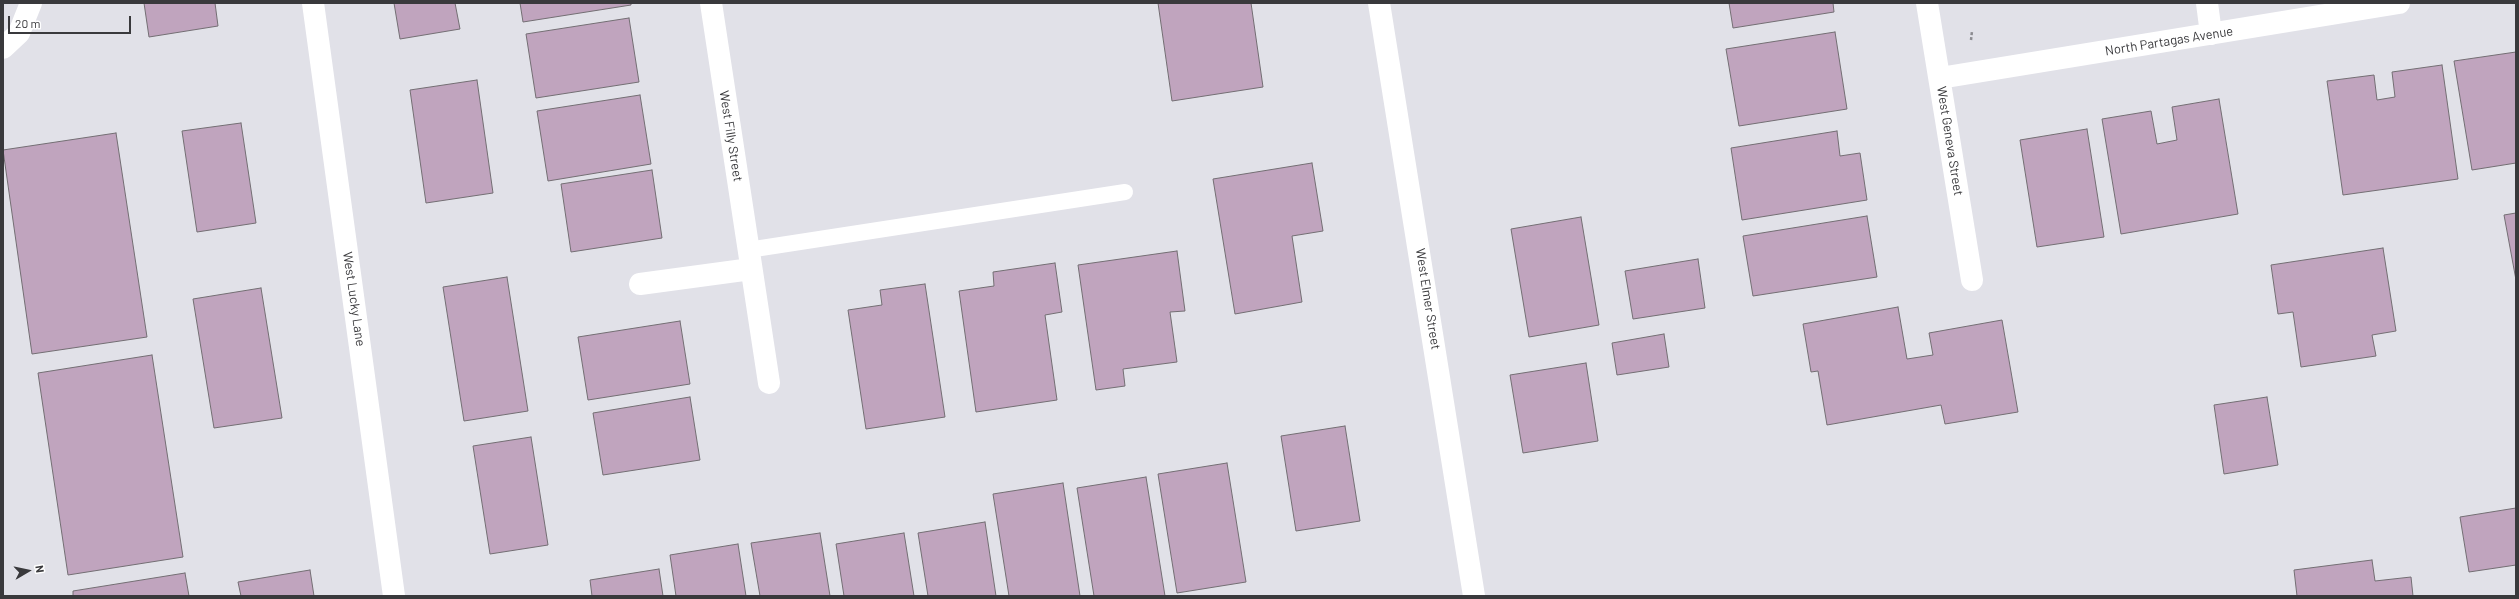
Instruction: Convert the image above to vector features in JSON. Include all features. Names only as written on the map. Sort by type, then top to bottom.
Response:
[{"type":"street","points":[[3,48],[19,33],[31,3]]},
{"type":"street","name":"West Lucky Lane","points":[[313,3],[394,596]]},
{"type":"street","name":"West Filly Street","points":[[711,3],[769,383]]},
{"type":"street","name":"West Elmer Street","points":[[1379,3],[1474,596]]},
{"type":"street","name":"West Geneva Street","points":[[1927,3],[1972,280]]},
{"type":"street","points":[[2207,3],[2212,34]]},
{"type":"street","name":"North Partagas Avenue","points":[[1940,78],[2399,3]]},
{"type":"street","points":[[640,284],[750,260]]},
{"type":"lane","points":[[750,260],[1125,192]]},
{"type":"building","points":[[144,3],[215,3],[218,26],[149,37]]},
{"type":"building","points":[[394,3],[455,3],[460,29],[400,39]]},
{"type":"building","points":[[520,3],[631,3],[631,5],[523,22]]},
{"type":"building","points":[[1158,3],[1251,3],[1263,87],[1172,101]]},
{"type":"building","points":[[1729,3],[1833,3],[1834,12],[1733,28]]},
{"type":"building","points":[[629,18],[639,82],[536,98],[526,34]]},
{"type":"building","points":[[1835,32],[1847,109],[1739,126],[1726,49]]},
{"type":"building","points":[[2516,52],[2516,163],[2472,170],[2454,61]]},
{"type":"building","points":[[2442,65],[2458,179],[2343,195],[2327,81],[2374,75],[2377,100],[2395,97],[2392,72]]},
{"type":"building","points":[[477,80],[493,193],[426,203],[410,90]]},
{"type":"building","points":[[640,95],[651,164],[548,181],[537,111]]},
{"type":"building","points":[[2219,99],[2238,214],[2121,234],[2102,119],[2151,111],[2157,144],[2177,140],[2172,107]]},
{"type":"building","points":[[241,123],[256,223],[197,232],[182,131]]},
{"type":"building","points":[[2087,129],[2104,237],[2037,247],[2020,140]]},
{"type":"building","points":[[1837,131],[1840,156],[1860,153],[1867,200],[1742,220],[1731,148]]},
{"type":"building","points":[[116,133],[147,337],[32,354],[3,150]]},
{"type":"building","points":[[1312,163],[1323,231],[1292,236],[1302,302],[1235,314],[1213,179]]},
{"type":"building","points":[[652,170],[662,238],[571,252],[561,184]]},
{"type":"building","points":[[2516,213],[2516,280],[2504,215]]},
{"type":"building","points":[[1867,216],[1877,277],[1753,296],[1743,236]]},
{"type":"building","points":[[1581,217],[1599,325],[1529,337],[1511,229]]},
{"type":"building","points":[[2383,248],[2396,331],[2372,335],[2376,356],[2301,367],[2293,312],[2278,314],[2271,265]]},
{"type":"building","points":[[1177,251],[1185,311],[1170,312],[1177,362],[1123,369],[1125,386],[1096,390],[1078,265]]},
{"type":"building","points":[[1698,259],[1705,308],[1633,319],[1625,271]]},
{"type":"building","points":[[1055,263],[1062,312],[1045,315],[1057,400],[976,412],[959,291],[994,286],[993,272]]},
{"type":"building","points":[[507,277],[528,411],[464,421],[443,287]]},
{"type":"building","points":[[925,284],[945,417],[866,429],[848,310],[882,305],[880,290]]},
{"type":"building","points":[[261,288],[282,418],[214,428],[193,299]]},
{"type":"building","points":[[1898,307],[1907,359],[1933,355],[1929,333],[2002,320],[2018,412],[1945,424],[1941,405],[1827,425],[1818,371],[1811,372],[1803,324]]},
{"type":"building","points":[[680,321],[690,384],[588,400],[578,337]]},
{"type":"building","points":[[1664,334],[1669,367],[1617,375],[1612,343]]},
{"type":"building","points":[[152,355],[183,557],[68,575],[38,373]]},
{"type":"building","points":[[1586,363],[1598,441],[1523,453],[1510,375]]},
{"type":"building","points":[[690,397],[700,460],[603,475],[593,413]]},
{"type":"building","points":[[2267,397],[2278,465],[2224,474],[2214,405]]},
{"type":"building","points":[[1345,426],[1360,521],[1296,531],[1281,436]]},
{"type":"building","points":[[531,437],[548,545],[490,554],[473,446]]},
{"type":"building","points":[[1227,463],[1246,582],[1177,593],[1158,474]]},
{"type":"building","points":[[1146,477],[1165,596],[1094,596],[1077,488]]},
{"type":"building","points":[[1063,483],[1080,596],[1009,596],[993,494]]},
{"type":"building","points":[[2516,508],[2516,565],[2469,572],[2460,517]]},
{"type":"building","points":[[985,522],[996,596],[928,596],[918,533]]},
{"type":"building","points":[[820,533],[830,596],[760,596],[751,543]]},
{"type":"building","points":[[904,533],[914,596],[844,596],[836,544]]},
{"type":"building","points":[[738,544],[746,596],[676,596],[670,555]]},
{"type":"building","points":[[2372,560],[2375,581],[2411,577],[2413,596],[2297,596],[2294,570]]},
{"type":"building","points":[[659,569],[663,596],[592,596],[590,580]]},
{"type":"building","points":[[310,570],[314,596],[241,596],[238,582]]},
{"type":"building","points":[[185,573],[189,596],[73,596],[73,591]]}]
